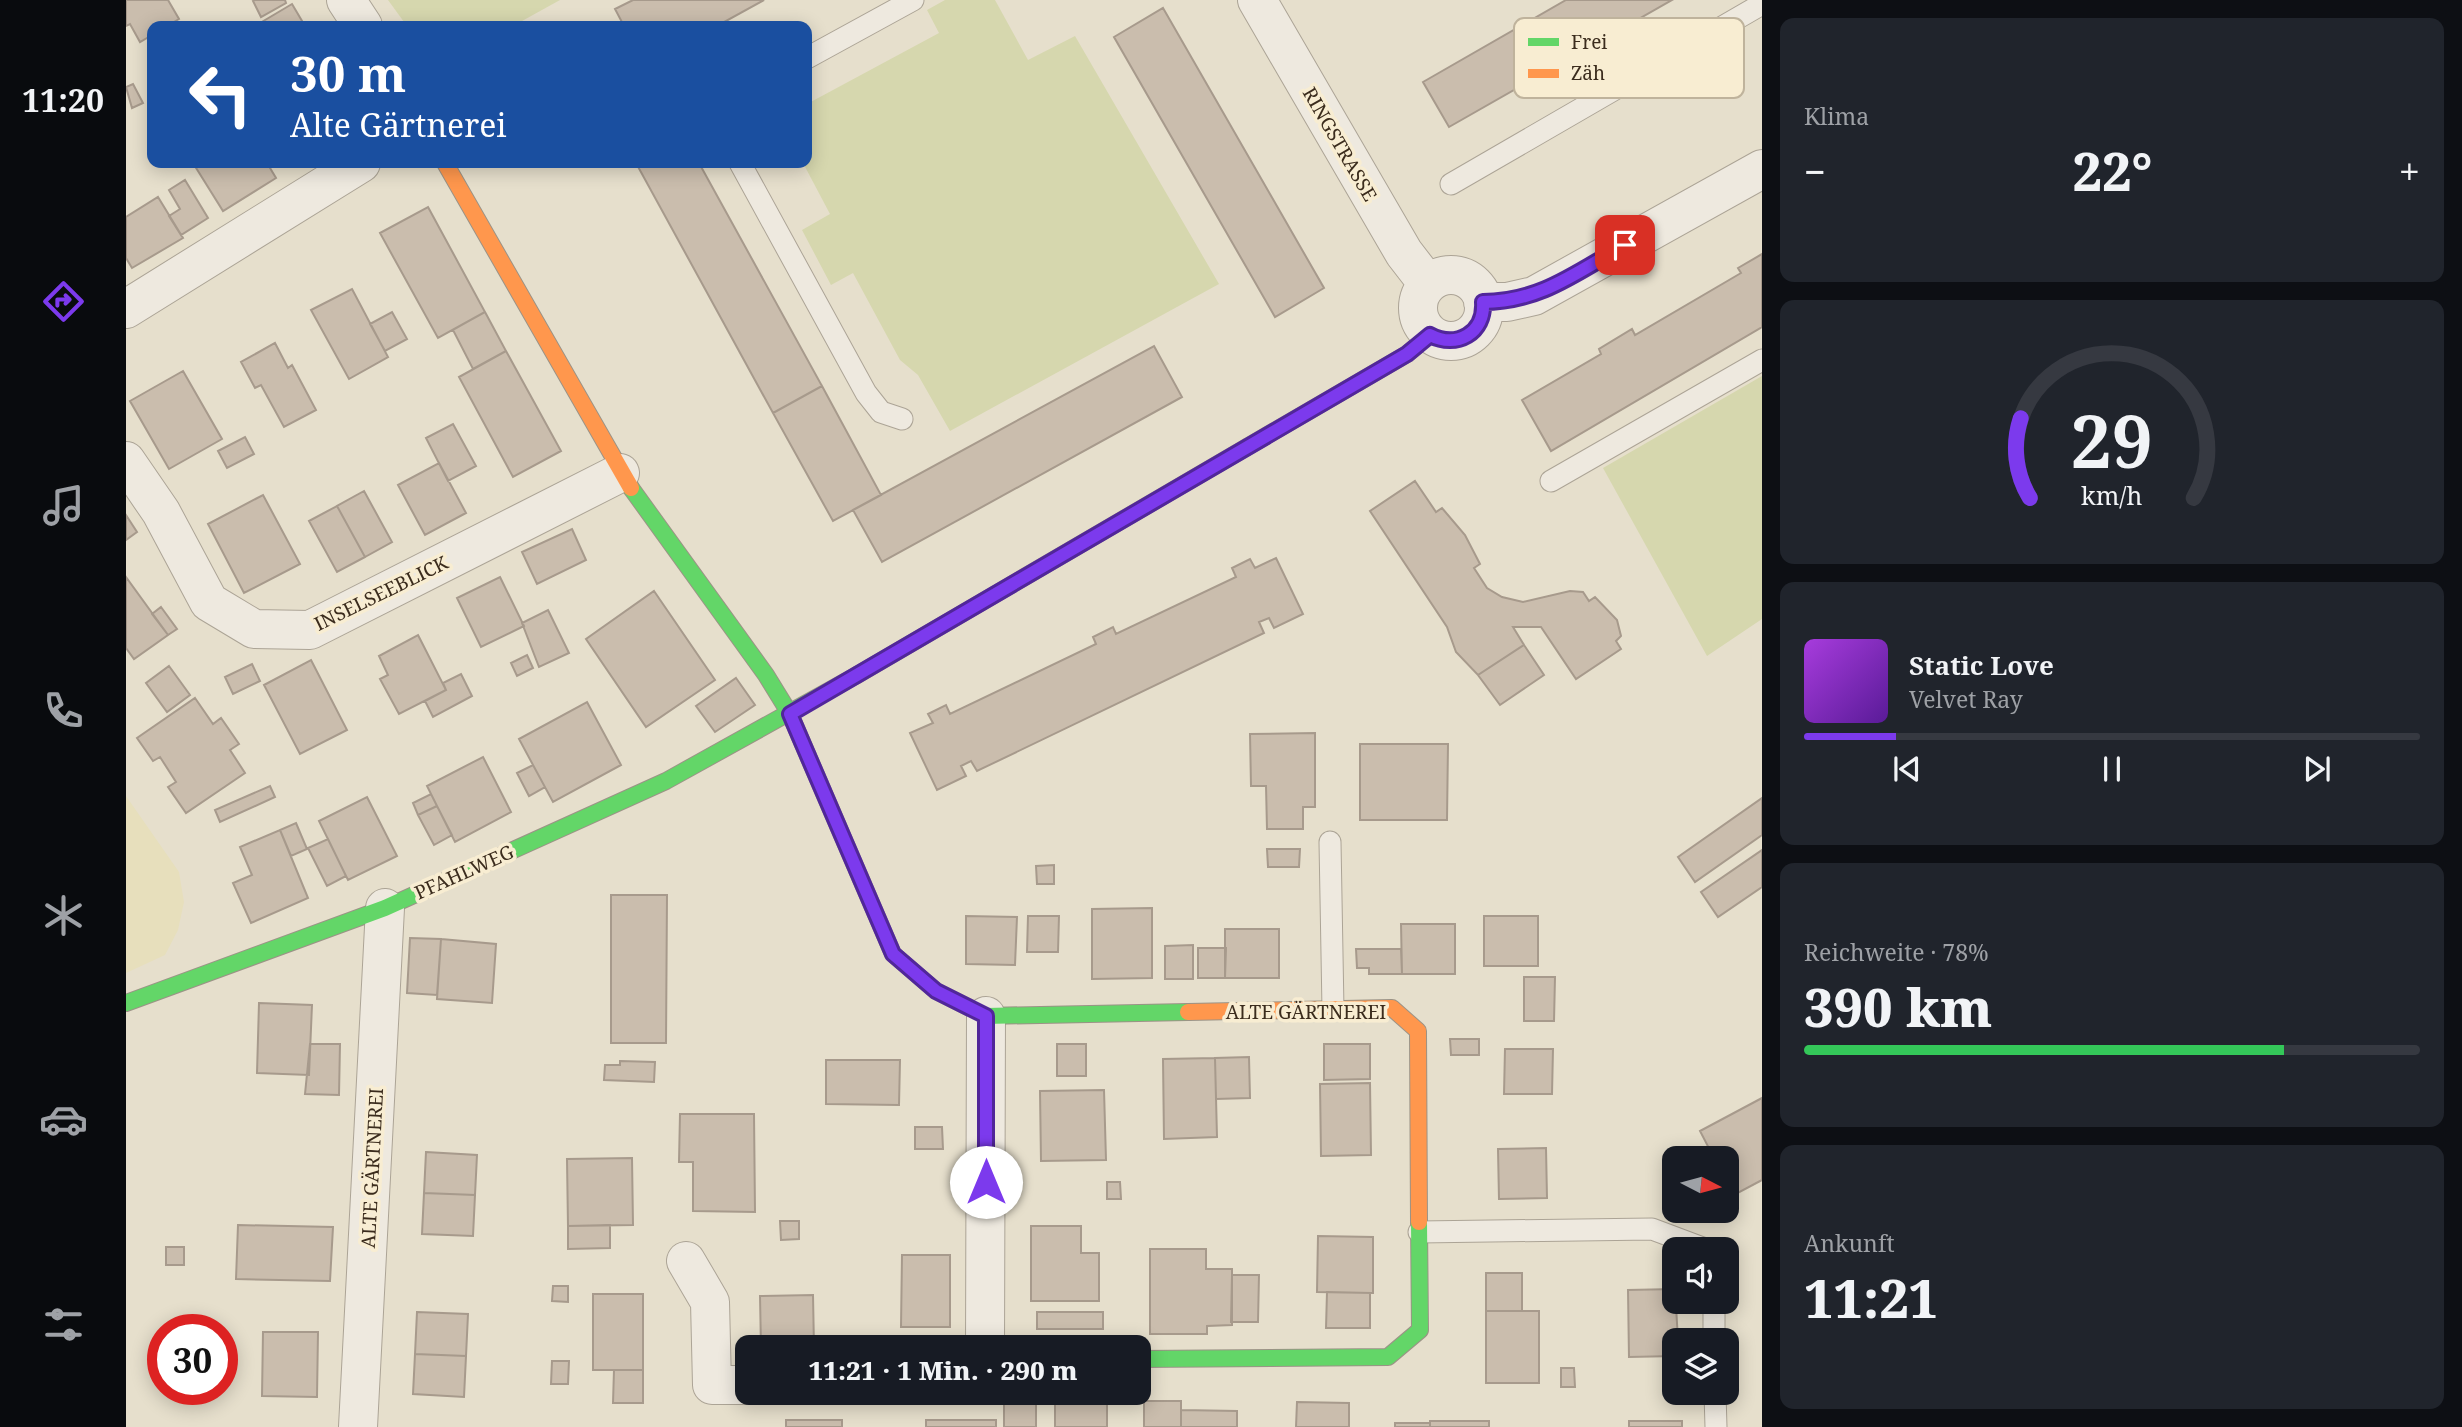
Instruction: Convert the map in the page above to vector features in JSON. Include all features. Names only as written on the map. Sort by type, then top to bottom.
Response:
[{"type":"street","points":[[346,0],[360,21]]},
{"type":"street","name":"RINGSTRASSE","points":[[1270,5],[1404,253],[1428,284]]},
{"type":"street","points":[[126,309],[352,168]]},
{"type":"street","points":[[448,168],[620,473],[766,676],[790,714]]},
{"type":"street","points":[[1483,302],[1507,302],[1534,296],[1762,169]]},
{"type":"street","points":[[1445,275],[1465,278],[1480,292],[1483,302],[1482,321],[1469,336],[1450,341],[1430,335],[1423,327],[1418,307],[1418,299],[1428,284],[1445,275]]},
{"type":"street","name":"PFAHLWEG","points":[[126,1003],[385,908],[666,781],[790,714],[1407,354],[1430,335]]},
{"type":"street","name":"INSELSEEBLICK","points":[[126,461],[161,512],[209,602],[254,629],[310,629],[620,473]]},
{"type":"street","name":"ALTE GÄRTNEREI","points":[[790,714],[893,954],[936,991],[986,1016],[1392,1008],[1418,1031],[1420,1330],[1388,1357],[1151,1359]]},
{"type":"street","name":"ALTE GÄRTNEREI","points":[[358,1427],[385,908]]},
{"type":"street","points":[[985,1335],[986,1016]]},
{"type":"street","points":[[686,1261],[710,1302],[712,1385],[735,1385]]},
{"type":"lane","points":[[812,55],[913,0]]},
{"type":"lane","points":[[1738,18],[1762,4]]},
{"type":"lane","points":[[1451,184],[1600,98]]},
{"type":"lane","points":[[743,168],[866,393],[881,412],[902,419]]},
{"type":"lane","points":[[1551,481],[1762,360]]},
{"type":"lane","points":[[1330,842],[1333,1010]]},
{"type":"lane","points":[[1419,1232],[1652,1229],[1673,1237]]},
{"type":"lane","points":[[1716,1405],[1716,1427]]},
{"type":"shaded area","points":[[126,796],[179,872],[184,902],[178,930],[165,955],[126,973]]},
{"type":"green space","points":[[388,0],[560,0],[522,21],[403,21]]},
{"type":"green space","points":[[945,0],[995,0],[1028,60],[1075,36],[1219,284],[950,431],[918,375],[900,360],[853,273],[831,285],[802,230],[830,214],[806,168],[812,168],[812,101],[939,33],[927,10]]},
{"type":"green space","points":[[1762,376],[1762,619],[1707,656],[1603,468]]},
{"type":"building","points":[[126,0],[168,0],[179,19],[147,21],[147,38],[140,42],[130,24],[126,26]]},
{"type":"building","points":[[285,0],[286,3],[261,17],[253,1]]},
{"type":"building","points":[[633,0],[764,0],[726,21],[621,21],[615,9]]},
{"type":"building","points":[[1566,0],[1672,0],[1640,18],[1535,18]]},
{"type":"building","points":[[292,4],[302,21],[263,21]]},
{"type":"building","points":[[1163,8],[1324,288],[1275,317],[1114,37]]},
{"type":"building","points":[[1514,30],[1514,90],[1449,127],[1423,82]]},
{"type":"building","points":[[133,84],[143,103],[132,108],[126,87]]},
{"type":"building","points":[[196,168],[270,168],[276,178],[223,211]]},
{"type":"building","points":[[639,168],[702,168],[822,386],[773,413]]},
{"type":"building","points":[[185,180],[208,218],[181,235],[169,216],[180,209],[169,190]]},
{"type":"building","points":[[158,197],[183,238],[132,268],[126,258],[126,217]]},
{"type":"building","points":[[428,207],[485,312],[438,338],[380,233]]},
{"type":"building","points":[[1762,254],[1762,327],[1551,451],[1522,400],[1601,354],[1599,349],[1632,329],[1635,335],[1741,273],[1738,268]]},
{"type":"building","points":[[352,289],[388,357],[349,379],[311,310]]},
{"type":"building","points":[[392,312],[407,339],[385,351],[370,324]]},
{"type":"building","points":[[485,312],[506,351],[473,369],[453,330]]},
{"type":"building","points":[[275,343],[288,368],[292,365],[316,410],[284,427],[261,385],[255,388],[241,362]]},
{"type":"building","points":[[1154,346],[1182,397],[882,562],[853,510]]},
{"type":"building","points":[[506,351],[561,451],[513,477],[459,377]]},
{"type":"building","points":[[183,371],[222,439],[169,469],[130,401]]},
{"type":"building","points":[[822,386],[881,495],[833,521],[773,413]]},
{"type":"building","points":[[453,424],[476,466],[448,481],[426,438]]},
{"type":"building","points":[[245,437],[254,454],[227,468],[218,451]]},
{"type":"building","points":[[439,463],[466,513],[425,535],[398,485]]},
{"type":"building","points":[[1415,481],[1436,512],[1442,508],[1465,535],[1480,564],[1474,568],[1487,588],[1502,597],[1523,602],[1570,591],[1583,592],[1589,601],[1595,597],[1617,620],[1621,636],[1616,641],[1621,649],[1576,679],[1541,627],[1513,627],[1524,645],[1478,675],[1456,652],[1447,627],[1370,511]]},
{"type":"building","points":[[364,491],[392,542],[365,557],[337,506]]},
{"type":"building","points":[[263,495],[300,564],[244,593],[208,524]]},
{"type":"building","points":[[337,506],[365,557],[337,572],[309,521]]},
{"type":"building","points":[[126,515],[137,532],[126,540]]},
{"type":"building","points":[[572,529],[586,560],[537,584],[522,552]]},
{"type":"building","points":[[1276,558],[1303,614],[1274,628],[1269,618],[1259,622],[1264,633],[977,771],[971,761],[961,766],[966,776],[937,790],[910,733],[933,723],[928,714],[946,705],[950,714],[1096,644],[1093,637],[1113,627],[1116,634],[1236,577],[1232,568],[1250,559],[1255,568]]},
{"type":"building","points":[[126,577],[168,635],[134,659],[126,648]]},
{"type":"building","points":[[500,577],[524,626],[481,647],[457,598]]},
{"type":"building","points":[[654,591],[715,680],[646,727],[586,639]]},
{"type":"building","points":[[161,607],[177,629],[168,635],[152,614]]},
{"type":"building","points":[[548,610],[569,653],[539,667],[522,623]]},
{"type":"building","points":[[418,635],[446,690],[399,714],[380,679],[388,675],[379,656]]},
{"type":"building","points":[[1524,645],[1544,675],[1500,705],[1478,675]]},
{"type":"building","points":[[527,655],[533,668],[517,676],[511,663]]},
{"type":"building","points":[[311,660],[347,730],[300,754],[264,685]]},
{"type":"building","points":[[252,664],[260,681],[233,694],[225,677]]},
{"type":"building","points":[[169,666],[190,695],[167,712],[146,683]]},
{"type":"building","points":[[461,674],[472,696],[433,717],[425,701],[446,690],[443,683]]},
{"type":"building","points":[[736,678],[755,705],[715,732],[696,706]]},
{"type":"building","points":[[195,698],[213,724],[221,718],[239,744],[230,750],[245,773],[186,813],[168,787],[176,782],[160,757],[153,761],[137,738]]},
{"type":"building","points":[[587,702],[621,765],[553,802],[519,739]]},
{"type":"building","points":[[1315,733],[1315,807],[1303,807],[1303,829],[1267,829],[1266,786],[1251,786],[1250,734]]},
{"type":"building","points":[[1360,744],[1448,744],[1447,820],[1360,820]]},
{"type":"building","points":[[483,757],[511,812],[455,842],[427,786]]},
{"type":"building","points":[[533,765],[545,787],[529,796],[517,773]]},
{"type":"building","points":[[270,786],[275,797],[220,822],[215,810]]},
{"type":"building","points":[[431,794],[437,806],[418,815],[413,803]]},
{"type":"building","points":[[367,797],[397,856],[348,880],[319,821]]},
{"type":"building","points":[[1762,798],[1762,835],[1695,882],[1678,857]]},
{"type":"building","points":[[437,806],[452,835],[434,845],[418,815]]},
{"type":"building","points":[[296,823],[307,849],[291,856],[280,830]]},
{"type":"building","points":[[280,830],[308,898],[251,923],[233,883],[252,875],[240,847]]},
{"type":"building","points":[[328,839],[346,876],[327,886],[308,848]]},
{"type":"building","points":[[1267,849],[1300,849],[1299,867],[1268,867]]},
{"type":"building","points":[[1762,850],[1762,887],[1718,917],[1701,892]]},
{"type":"building","points":[[1054,865],[1054,884],[1037,884],[1036,866]]},
{"type":"building","points":[[611,895],[667,895],[666,1043],[611,1043]]},
{"type":"building","points":[[1152,908],[1152,978],[1092,979],[1092,909]]},
{"type":"building","points":[[966,916],[1017,917],[1015,965],[966,964]]},
{"type":"building","points":[[1028,916],[1059,916],[1058,952],[1027,952]]},
{"type":"building","points":[[1484,916],[1538,916],[1538,966],[1484,966]]},
{"type":"building","points":[[1401,924],[1455,924],[1455,974],[1402,974]]},
{"type":"building","points":[[1225,929],[1279,929],[1279,978],[1225,978]]},
{"type":"building","points":[[410,938],[441,939],[437,995],[407,993]]},
{"type":"building","points":[[441,939],[496,944],[492,1003],[437,999]]},
{"type":"building","points":[[1193,945],[1193,979],[1165,979],[1165,946]]},
{"type":"building","points":[[1198,948],[1226,948],[1225,978],[1198,978]]},
{"type":"building","points":[[1356,949],[1401,949],[1402,974],[1369,974],[1369,968],[1357,968]]},
{"type":"building","points":[[1524,977],[1555,977],[1554,1021],[1524,1021]]},
{"type":"building","points":[[259,1003],[312,1005],[309,1075],[257,1073]]},
{"type":"building","points":[[1450,1039],[1479,1039],[1479,1055],[1451,1055]]},
{"type":"building","points":[[310,1044],[340,1044],[339,1095],[305,1094]]},
{"type":"building","points":[[1057,1044],[1086,1044],[1086,1076],[1057,1076]]},
{"type":"building","points":[[1324,1044],[1370,1044],[1370,1079],[1324,1080]]},
{"type":"building","points":[[1505,1049],[1553,1049],[1552,1094],[1504,1094]]},
{"type":"building","points":[[1249,1057],[1250,1098],[1216,1099],[1215,1058]]},
{"type":"building","points":[[1215,1058],[1217,1137],[1164,1139],[1163,1059]]},
{"type":"building","points":[[826,1060],[900,1060],[899,1105],[826,1104]]},
{"type":"building","points":[[620,1061],[655,1062],[654,1082],[604,1080],[605,1065],[620,1065]]},
{"type":"building","points":[[1370,1083],[1371,1155],[1321,1156],[1320,1084]]},
{"type":"building","points":[[1104,1090],[1106,1160],[1041,1161],[1040,1091]]},
{"type":"building","points":[[1762,1098],[1762,1180],[1740,1192],[1740,1146],[1708,1146],[1700,1131]]},
{"type":"building","points":[[680,1114],[754,1114],[755,1212],[693,1211],[693,1162],[679,1162]]},
{"type":"building","points":[[915,1127],[942,1127],[943,1149],[915,1149]]},
{"type":"building","points":[[1546,1148],[1547,1198],[1499,1199],[1498,1149]]},
{"type":"building","points":[[426,1152],[477,1155],[475,1195],[424,1193]]},
{"type":"building","points":[[632,1158],[633,1225],[568,1226],[567,1159]]},
{"type":"building","points":[[1107,1182],[1120,1182],[1121,1199],[1107,1199]]},
{"type":"building","points":[[424,1193],[475,1195],[473,1236],[422,1234]]},
{"type":"building","points":[[780,1221],[799,1221],[799,1239],[781,1240]]},
{"type":"building","points":[[238,1225],[333,1227],[330,1281],[236,1279]]},
{"type":"building","points":[[610,1225],[610,1248],[568,1249],[568,1226]]},
{"type":"building","points":[[1031,1226],[1081,1226],[1081,1253],[1099,1253],[1099,1301],[1031,1301]]},
{"type":"building","points":[[1318,1236],[1373,1237],[1373,1293],[1317,1292]]},
{"type":"building","points":[[166,1247],[184,1247],[184,1265],[166,1265]]},
{"type":"building","points":[[1150,1249],[1206,1249],[1206,1269],[1232,1269],[1232,1325],[1207,1326],[1207,1334],[1150,1334]]},
{"type":"building","points":[[902,1255],[950,1255],[950,1327],[901,1327]]},
{"type":"building","points":[[1486,1273],[1522,1273],[1522,1311],[1486,1311]]},
{"type":"building","points":[[1232,1275],[1259,1275],[1258,1322],[1231,1322]]},
{"type":"building","points":[[553,1286],[568,1286],[568,1302],[552,1301]]},
{"type":"building","points":[[1662,1289],[1662,1314],[1676,1314],[1677,1328],[1662,1328],[1662,1356],[1629,1357],[1628,1290]]},
{"type":"building","points":[[1327,1292],[1370,1293],[1370,1328],[1326,1328]]},
{"type":"building","points":[[593,1294],[643,1294],[643,1370],[593,1370]]},
{"type":"building","points":[[813,1295],[814,1335],[761,1335],[760,1296]]},
{"type":"building","points":[[1486,1311],[1539,1311],[1539,1383],[1486,1383]]},
{"type":"building","points":[[417,1312],[468,1314],[466,1356],[415,1354]]},
{"type":"building","points":[[1037,1312],[1103,1312],[1103,1329],[1037,1329]]},
{"type":"building","points":[[263,1332],[318,1332],[317,1397],[262,1396]]},
{"type":"building","points":[[415,1354],[466,1356],[464,1397],[413,1394]]},
{"type":"building","points":[[552,1361],[569,1361],[568,1384],[551,1384]]},
{"type":"building","points":[[1561,1368],[1574,1368],[1575,1387],[1561,1387]]},
{"type":"building","points":[[614,1370],[643,1370],[643,1403],[613,1403]]},
{"type":"building","points":[[1151,1401],[1181,1401],[1181,1427],[1144,1427],[1144,1405],[1151,1405]]},
{"type":"building","points":[[1297,1402],[1349,1403],[1349,1427],[1296,1427]]},
{"type":"building","points":[[1004,1405],[1036,1405],[1036,1427],[1004,1427]]},
{"type":"building","points":[[1055,1405],[1107,1405],[1107,1427],[1055,1427]]},
{"type":"building","points":[[1181,1410],[1237,1411],[1237,1427],[1181,1427]]},
{"type":"building","points":[[786,1420],[842,1420],[842,1427],[786,1427]]},
{"type":"building","points":[[926,1420],[996,1420],[996,1427],[926,1427]]},
{"type":"building","points":[[1430,1421],[1489,1421],[1489,1427],[1430,1427]]},
{"type":"building","points":[[1629,1421],[1682,1421],[1682,1427],[1629,1427]]},
{"type":"building","points":[[1395,1423],[1430,1423],[1430,1427],[1395,1427]]},
{"type":"traffic: fast","points":[[1247,447],[1407,354],[1430,335]]},
{"type":"traffic: fast","points":[[631,488],[766,675],[790,714],[893,954],[936,991],[986,1016],[1188,1012]]},
{"type":"traffic: fast","points":[[126,1003],[385,908],[666,781],[857,675]]},
{"type":"traffic: fast","points":[[1151,1359],[1388,1357],[1420,1330],[1419,1222]]},
{"type":"traffic: slow","points":[[448,168],[631,488]]},
{"type":"traffic: slow","points":[[857,675],[1247,447]]},
{"type":"traffic: slow","points":[[1188,1012],[1392,1008],[1418,1031],[1419,1222]]},
{"type":"route","points":[[986,1182],[986,1016],[936,991],[893,954],[790,714],[1407,354],[1430,335],[1450,341],[1469,336],[1482,321],[1483,302],[1507,302],[1534,296],[1625,245]]}]
